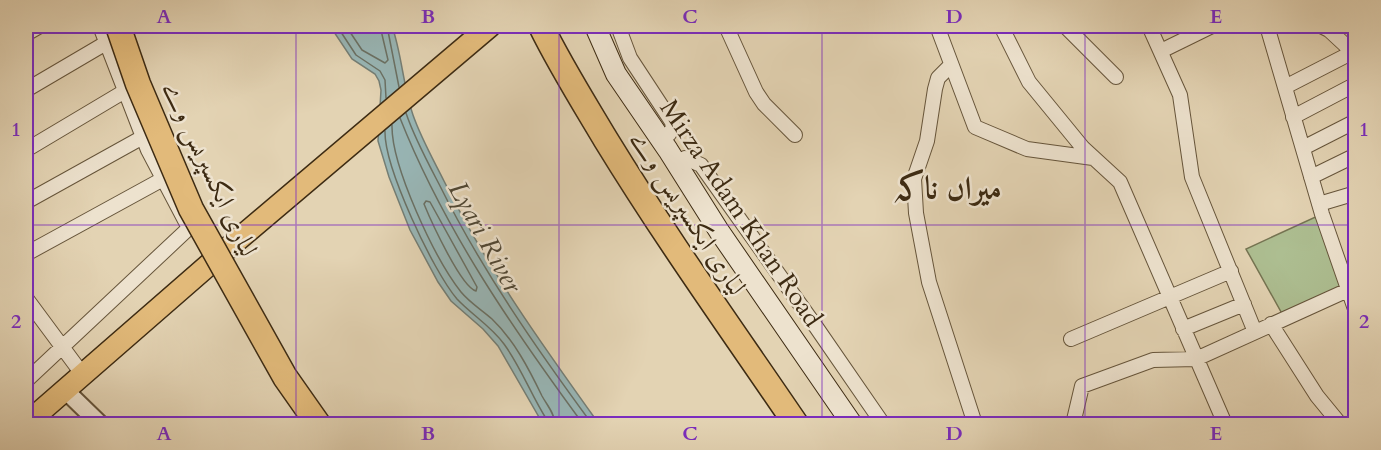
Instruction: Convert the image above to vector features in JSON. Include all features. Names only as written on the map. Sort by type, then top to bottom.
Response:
[{"type":"highway","name":"لیاری ایکسپریس وے","points":[[541,26],[586,108],[640,195],[796,424]]},
{"type":"highway","name":"لیاری ایکسپریس وے","points":[[112,34],[138,84],[191,209],[285,377],[318,424]]},
{"type":"main road","points":[[26,424],[228,248],[490,26]]},
{"type":"main road","name":"Mirza Adam Khan Road","points":[[595,26],[616,74],[677,163],[719,231],[852,424]]},
{"type":"street","points":[[26,34],[40,26]]},
{"type":"street","points":[[26,381],[189,228],[143,137],[125,91],[112,34],[100,26]]},
{"type":"street","points":[[618,26],[630,58],[672,122],[673,128],[661,139]]},
{"type":"street","points":[[726,26],[756,92],[764,104],[795,135]]},
{"type":"street","points":[[937,26],[975,127],[1027,149],[1094,158]]},
{"type":"street","points":[[1001,26],[1029,82],[1083,148],[1120,182],[1225,424]]},
{"type":"street","points":[[1065,26],[1116,77]]},
{"type":"street","points":[[1149,26],[1180,95],[1192,177],[1255,332]]},
{"type":"street","points":[[1161,51],[1212,26]]},
{"type":"street","points":[[1267,26],[1319,204],[1356,312]]},
{"type":"street","points":[[1285,87],[1354,54],[1329,30],[1321,26]]},
{"type":"street","points":[[26,90],[112,34]]},
{"type":"street","points":[[951,65],[938,78],[935,89],[927,141],[914,179],[916,213],[929,282],[975,424]]},
{"type":"street","points":[[1293,117],[1356,84]]},
{"type":"street","points":[[26,150],[125,91]]},
{"type":"street","points":[[1303,148],[1356,121]]},
{"type":"street","points":[[26,202],[143,137]]},
{"type":"street","points":[[1311,177],[1356,155]]},
{"type":"street","points":[[677,163],[685,159],[701,165],[883,424]]},
{"type":"street","points":[[26,254],[163,179]]},
{"type":"street","points":[[1319,204],[1356,193]]},
{"type":"street","points":[[1071,339],[1230,271]]},
{"type":"street","points":[[1073,424],[1082,386],[1153,360],[1196,359],[1348,290]]},
{"type":"street","points":[[26,298],[82,375]]},
{"type":"street","points":[[1183,329],[1244,304]]},
{"type":"street","points":[[1271,324],[1317,396],[1340,424]]},
{"type":"street","points":[[65,390],[100,424]]},
{"type":"green space","points":[[1322,214],[1348,290],[1285,319],[1246,249]]},
{"type":"water","points":[[330,26],[392,26],[413,115],[427,148],[497,276],[599,424],[543,424],[498,346],[483,329],[451,301],[438,282],[410,230],[389,177],[378,141],[381,90],[379,81],[375,74],[352,59]]},
{"type":"district","name":"میراں ناکہ","points":[[947,189]]},
{"type":"water label","name":"Lyari River","points":[[485,237]]}]
